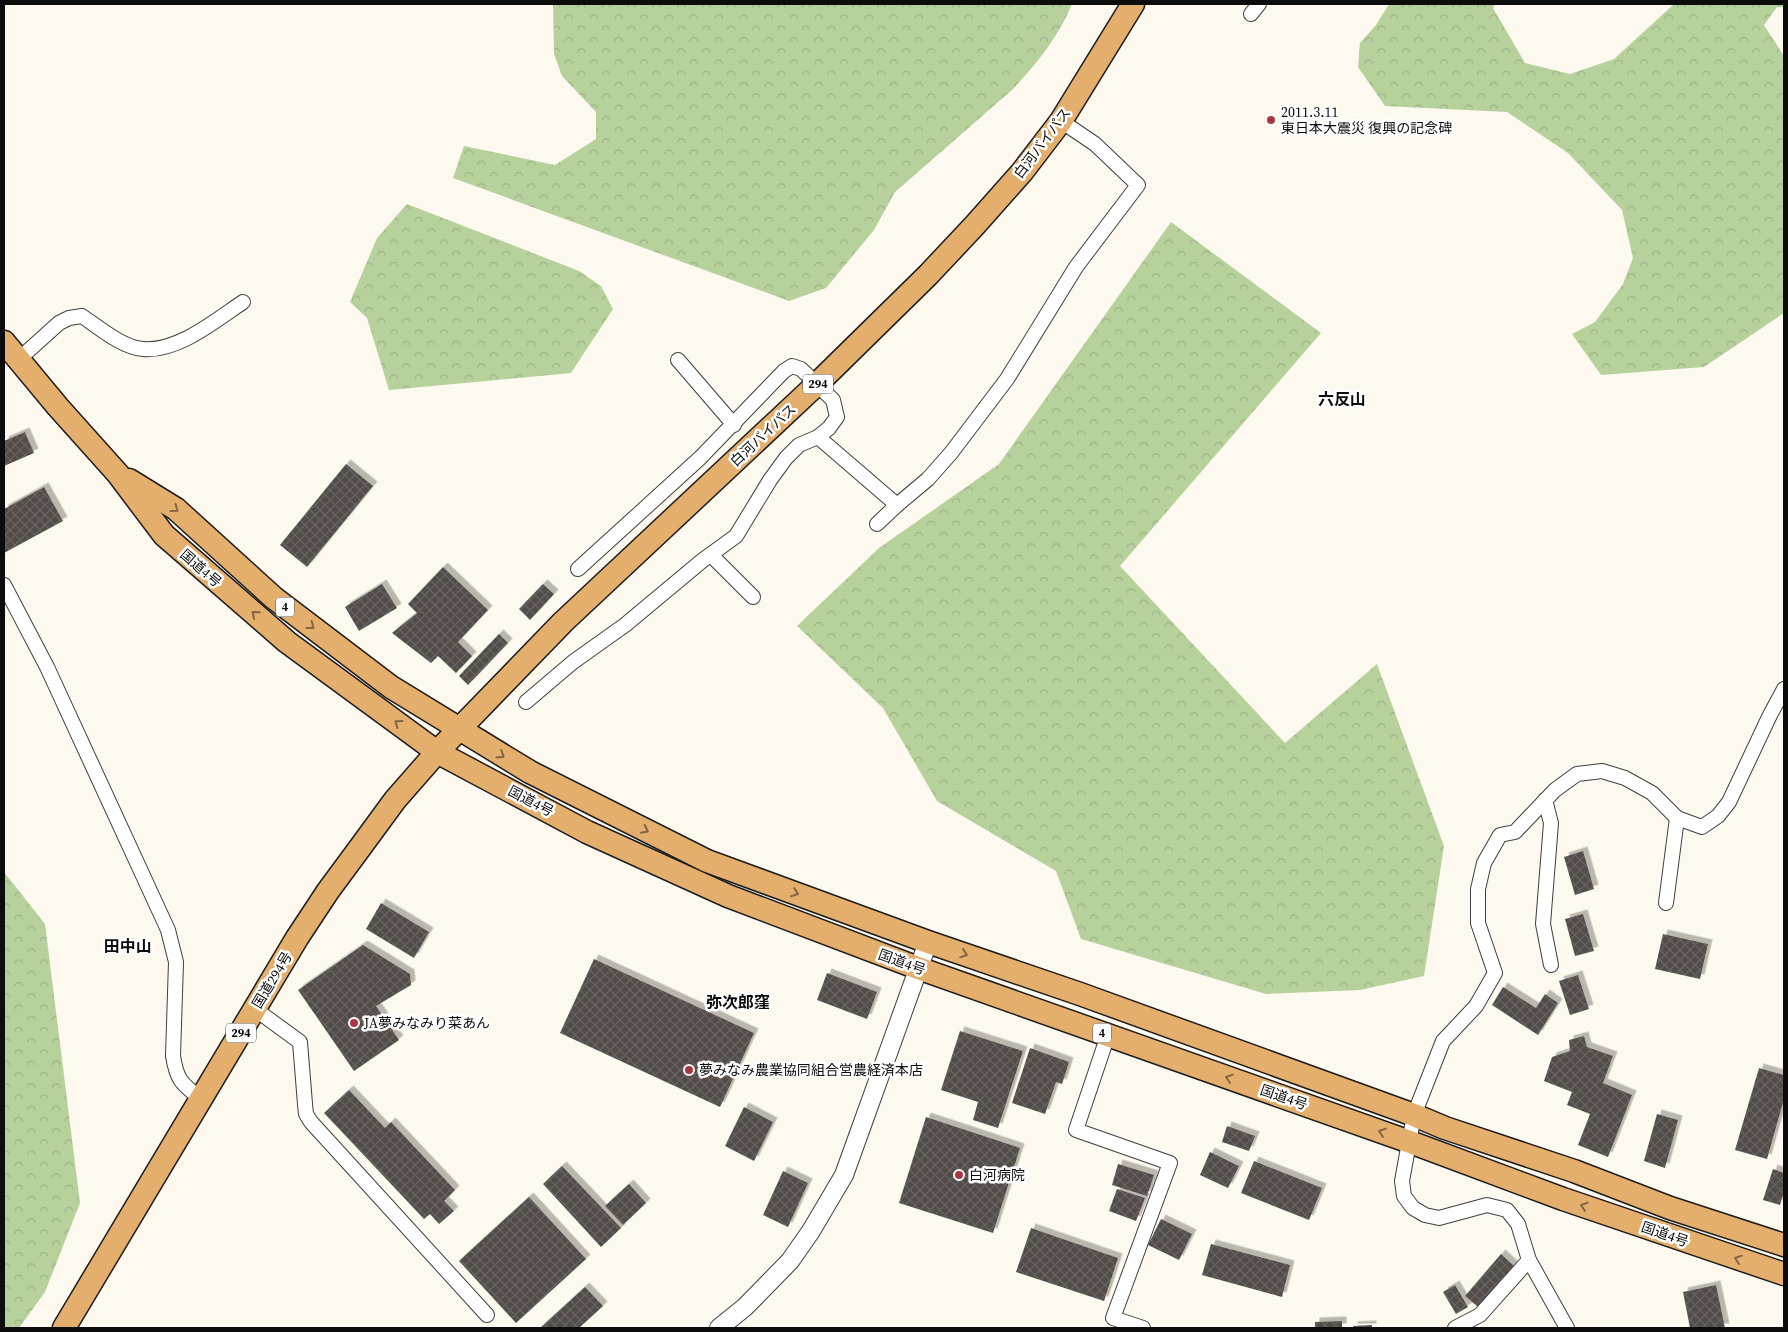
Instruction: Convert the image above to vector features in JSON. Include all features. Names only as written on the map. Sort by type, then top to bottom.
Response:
[{"type":"highway","name":"白河バイパス","points":[[460,729],[563,622],[818,384],[975,225],[1022,172],[1061,121],[1133,4]]},
{"type":"highway","name":"国道4号","points":[[4,342],[58,407],[118,474],[164,535],[287,642],[438,752],[587,832],[728,896],[918,968],[1410,1142],[1563,1199],[1784,1274]]},
{"type":"highway","name":"国道4号","points":[[118,474],[176,509],[274,598],[391,688],[530,772],[707,861],[928,942],[1080,994],[1414,1115],[1445,1128],[1574,1171],[1670,1208],[1784,1245]]},
{"type":"highway","name":"国道294号","points":[[64,1328],[297,938],[328,891],[395,800],[460,729]]},
{"type":"street","points":[[877,524],[928,479],[951,453],[1007,379],[1076,267],[1138,185],[1095,144],[1061,121]]},
{"type":"street","points":[[18,360],[59,323],[69,318],[82,316],[120,341],[142,349],[159,348],[190,336],[243,302]]},
{"type":"street","points":[[678,360],[734,425]]},
{"type":"street","points":[[526,702],[573,662],[625,626],[711,554],[736,536],[770,480],[786,458],[799,445],[818,437],[829,428],[837,417],[833,400],[801,369],[792,366],[784,371],[734,425],[700,458],[578,569]]},
{"type":"street","points":[[818,437],[897,505]]},
{"type":"street","points":[[711,554],[753,597]]},
{"type":"street","points":[[4,585],[47,667],[168,930],[176,962],[173,1056],[175,1070],[182,1084],[202,1098]]},
{"type":"street","points":[[1567,1328],[1528,1260],[1518,1224],[1507,1210],[1487,1205],[1438,1218],[1426,1216],[1413,1208],[1404,1196],[1402,1181],[1414,1115],[1442,1041],[1476,1006],[1495,973],[1478,923],[1478,889],[1484,863],[1500,835],[1516,832],[1545,800],[1577,774],[1602,771],[1626,778],[1652,793],[1677,818],[1702,827],[1718,816],[1729,802],[1784,689]]},
{"type":"street","points":[[1770,715],[1784,706]]},
{"type":"street","points":[[1545,800],[1551,823],[1543,924],[1551,965]]},
{"type":"street","points":[[1666,903],[1677,818]]},
{"type":"street","points":[[719,1328],[745,1307],[790,1260],[811,1231],[844,1175],[928,942]]},
{"type":"street","points":[[255,1009],[300,1042],[306,1114],[310,1122],[487,1315]]},
{"type":"street","points":[[1108,1035],[1076,1130],[1170,1163],[1113,1318],[1138,1327]]},
{"type":"street","points":[[1455,1328],[1480,1315],[1528,1260]]},
{"type":"green space","points":[[553,4],[1072,4],[1054,39],[1030,71],[1012,90],[895,192],[874,230],[826,288],[789,301],[453,178],[464,146],[555,165],[596,139],[596,112],[562,76],[554,54]]},
{"type":"green space","points":[[1389,4],[1495,4],[1493,8],[1525,63],[1570,74],[1614,59],[1674,4],[1784,4],[1784,7],[1777,7],[1764,25],[1784,56],[1784,313],[1704,367],[1601,375],[1572,334],[1595,322],[1623,284],[1633,258],[1622,210],[1568,153],[1507,112],[1385,106],[1358,67],[1360,43],[1376,25]]},
{"type":"green space","points":[[407,204],[579,271],[601,286],[613,309],[571,373],[389,390],[367,318],[350,302],[377,238]]},
{"type":"green space","points":[[1171,222],[1321,333],[1120,566],[1285,743],[1377,664],[1444,846],[1424,976],[1360,990],[1266,994],[1081,939],[1056,871],[937,801],[883,708],[797,626],[879,548],[999,464]]},
{"type":"green space","points":[[4,872],[45,924],[80,1203],[45,1292],[19,1328],[4,1328]]},
{"type":"building","points":[[25,432],[34,453],[4,466],[4,441]]},
{"type":"building","points":[[346,464],[373,486],[307,567],[280,545]]},
{"type":"building","points":[[44,487],[63,521],[4,553],[4,509]]},
{"type":"building","points":[[443,567],[488,610],[458,642],[472,656],[456,673],[438,656],[431,663],[392,633],[417,613],[408,604]]},
{"type":"building","points":[[382,584],[397,608],[359,631],[345,607]]},
{"type":"building","points":[[543,584],[554,594],[530,620],[519,609]]},
{"type":"building","points":[[499,634],[508,643],[468,685],[459,676]]},
{"type":"building","points":[[1583,851],[1594,889],[1575,895],[1564,857]]},
{"type":"building","points":[[381,903],[429,932],[414,958],[366,929]]},
{"type":"building","points":[[1583,914],[1594,951],[1575,956],[1565,919]]},
{"type":"building","points":[[1663,934],[1708,944],[1700,979],[1655,969]]},
{"type":"building","name":"JA夢みなみり菜あん","points":[[363,945],[410,974],[411,985],[376,1006],[399,1040],[354,1071],[298,990]]},
{"type":"building","name":"夢みなみ農業協同組合営農経済本店","points":[[594,959],[754,1033],[720,1107],[560,1033]]},
{"type":"building","points":[[827,973],[877,992],[867,1019],[817,1000]]},
{"type":"building","points":[[1578,975],[1589,1009],[1570,1015],[1559,981]]},
{"type":"building","points":[[1503,987],[1536,1008],[1545,994],[1558,1003],[1538,1035],[1492,1005]]},
{"type":"building","points":[[960,1031],[1023,1051],[998,1128],[973,1120],[978,1102],[941,1090]]},
{"type":"building","points":[[1584,1036],[1587,1047],[1613,1056],[1603,1083],[1632,1095],[1608,1157],[1578,1145],[1590,1114],[1567,1105],[1572,1092],[1544,1081],[1552,1057],[1570,1051],[1569,1040]]},
{"type":"building","points":[[1030,1048],[1069,1062],[1062,1084],[1056,1082],[1045,1114],[1012,1103]]},
{"type":"building","points":[[1759,1068],[1784,1075],[1784,1099],[1767,1159],[1735,1150]]},
{"type":"building","points":[[349,1090],[385,1128],[391,1122],[455,1190],[444,1201],[454,1211],[439,1224],[430,1214],[424,1219],[324,1113]]},
{"type":"building","points":[[744,1107],[773,1122],[754,1161],[725,1146]]},
{"type":"building","points":[[1657,1114],[1678,1120],[1665,1168],[1644,1161]]},
{"type":"building","name":"白河病院","points":[[926,1117],[1020,1148],[993,1233],[899,1203]]},
{"type":"building","points":[[1227,1126],[1255,1136],[1249,1151],[1222,1142]]},
{"type":"building","points":[[1210,1152],[1239,1166],[1228,1188],[1200,1175]]},
{"type":"building","points":[[1254,1161],[1322,1188],[1309,1220],[1241,1193]]},
{"type":"building","points":[[1118,1164],[1154,1175],[1147,1196],[1112,1185]]},
{"type":"building","points":[[562,1166],[621,1228],[601,1247],[543,1184]]},
{"type":"building","points":[[1773,1169],[1784,1173],[1784,1191],[1780,1205],[1763,1200]]},
{"type":"building","points":[[783,1171],[808,1183],[788,1227],[763,1215]]},
{"type":"building","points":[[629,1184],[646,1203],[623,1225],[605,1206]]},
{"type":"building","points":[[1117,1189],[1145,1198],[1136,1221],[1109,1211]]},
{"type":"building","points":[[529,1197],[586,1259],[516,1323],[459,1261]]},
{"type":"building","points":[[1161,1219],[1192,1234],[1179,1260],[1148,1245]]},
{"type":"building","points":[[1031,1228],[1118,1258],[1104,1301],[1016,1272]]},
{"type":"building","points":[[1211,1244],[1290,1265],[1282,1297],[1202,1275]]},
{"type":"building","points":[[1501,1254],[1514,1266],[1478,1307],[1465,1296]]},
{"type":"building","points":[[1455,1285],[1468,1307],[1456,1314],[1443,1292]]},
{"type":"building","points":[[1716,1285],[1725,1328],[1690,1328],[1683,1292]]},
{"type":"building","points":[[585,1287],[603,1306],[579,1328],[540,1328]]},
{"type":"building","points":[[1342,1321],[1342,1328],[1315,1328],[1315,1322]]},
{"type":"building","points":[[1372,1325],[1372,1328],[1353,1328],[1353,1326]]},
{"type":"place","name":"2011.3.11 東日本大震災 復興の記念碑","points":[[1271,120]]},
{"type":"place","name":"JA夢みなみり菜あん","points":[[354,1023]]},
{"type":"place","name":"夢みなみ農業協同組合営農経済本店","points":[[689,1070]]},
{"type":"place","name":"白河病院","points":[[959,1175]]},
{"type":"district","name":"六反山","points":[[1342,399]]},
{"type":"district","name":"田中山","points":[[128,946]]},
{"type":"district","name":"弥次郎窪","points":[[738,1002]]}]
